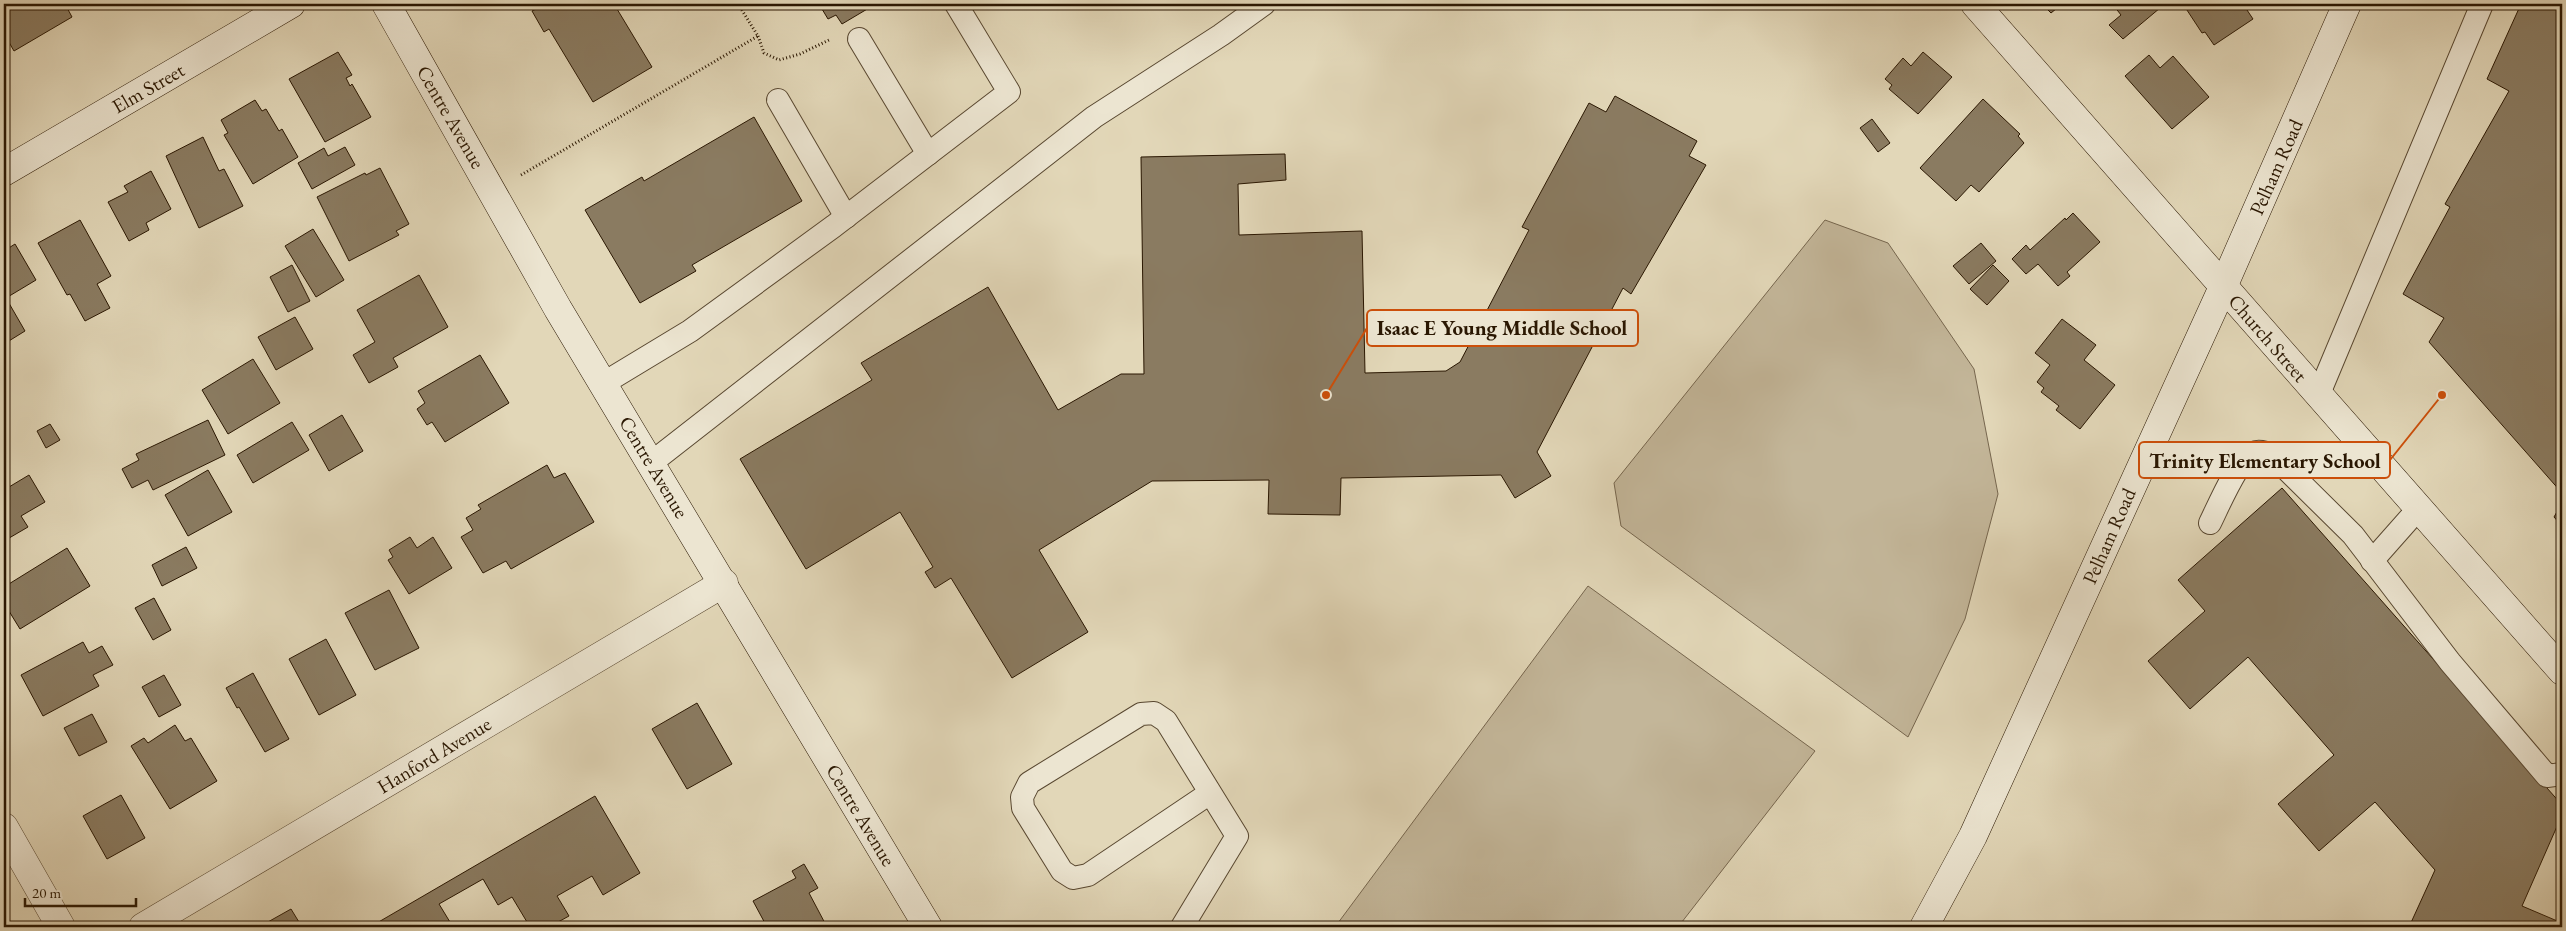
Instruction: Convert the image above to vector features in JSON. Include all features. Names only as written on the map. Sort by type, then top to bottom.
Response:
[{"type":"street","name":"Elm Street","points":[[4,172],[291,4]]},
{"type":"street","name":"Centre Avenue","points":[[386,4],[604,384],[928,927]]},
{"type":"street","name":"Church Street","points":[[1975,4],[2562,671]]},
{"type":"street","name":"Pelham Road","points":[[1924,927],[1973,836],[2223,287],[2347,4]]},
{"type":"street","name":"Hanford Avenue","points":[[143,927],[724,583]]},
{"type":"street","points":[[4,827],[61,927]]},
{"type":"lane","points":[[604,384],[690,331],[846,216],[1009,92],[956,4]]},
{"type":"lane","points":[[652,463],[1094,117],[1221,35],[1264,4]]},
{"type":"lane","points":[[2318,396],[2482,4]]},
{"type":"lane","points":[[859,39],[928,154]]},
{"type":"lane","points":[[778,100],[846,216]]},
{"type":"lane","points":[[2210,523],[2242,462],[2252,452],[2261,451],[2272,455],[2353,535],[2450,662],[2555,775]]},
{"type":"lane","points":[[2372,561],[2418,509]]},
{"type":"lane","points":[[1182,927],[1237,836],[1166,721],[1154,713],[1141,714],[1029,783],[1022,797],[1023,808],[1062,871],[1073,878],[1088,875],[1210,793]]},
{"type":"path","points":[[738,4],[758,36],[764,53],[778,60],[800,54],[837,36],[859,39]]},
{"type":"path","points":[[493,192],[758,36]]},
{"type":"shaded area","points":[[1825,220],[1888,243],[1974,369],[1998,494],[1965,619],[1908,737],[1621,526],[1614,483]]},
{"type":"shaded area","points":[[1588,586],[1815,751],[1678,927],[1335,927]]},
{"type":"building","points":[[4,4],[65,4],[72,17],[14,51],[6,37],[4,37]]},
{"type":"building","points":[[535,4],[614,4],[652,67],[593,102],[549,29],[544,32],[532,11],[538,8]]},
{"type":"building","points":[[819,4],[874,5],[842,24],[836,15],[828,19]]},
{"type":"building","points":[[2042,4],[2062,4],[2051,13]]},
{"type":"building","points":[[2117,4],[2157,4],[2160,8],[2123,39],[2109,25],[2121,15],[2114,6]]},
{"type":"building","points":[[2183,4],[2243,4],[2253,19],[2214,45],[2205,32],[2202,33]]},
{"type":"building","points":[[2521,4],[2562,4],[2562,493],[2429,342],[2444,318],[2403,294],[2450,207],[2445,204],[2509,91],[2487,79]]},
{"type":"building","points":[[338,52],[352,75],[346,78],[350,86],[352,84],[371,117],[325,142],[289,79]]},
{"type":"building","points":[[1923,52],[1952,77],[1918,114],[1889,89],[1892,85],[1885,79],[1903,58],[1911,66]]},
{"type":"building","points":[[2149,55],[2160,68],[2173,56],[2209,97],[2172,129],[2125,76]]},
{"type":"building","points":[[1615,96],[1697,141],[1689,156],[1706,165],[1631,294],[1623,288],[1537,452],[1551,476],[1515,498],[1501,475],[1341,478],[1340,515],[1268,514],[1269,480],[1152,481],[1039,550],[1088,632],[1012,678],[951,578],[935,588],[925,572],[933,567],[900,512],[806,569],[740,459],[872,380],[861,363],[988,287],[1058,410],[1121,374],[1144,374],[1141,157],[1285,154],[1286,180],[1238,184],[1239,235],[1362,231],[1365,373],[1446,371],[1460,362],[1529,230],[1522,227],[1589,103],[1606,112]]},
{"type":"building","points":[[1983,99],[2020,134],[2018,136],[2024,143],[1979,192],[1971,185],[1956,201],[1920,168]]},
{"type":"building","points":[[255,100],[262,111],[266,109],[279,131],[282,129],[298,157],[253,184],[224,135],[228,133],[221,120]]},
{"type":"building","points":[[754,117],[802,201],[692,265],[696,271],[640,303],[585,210],[642,177],[644,181]]},
{"type":"building","points":[[1872,119],[1890,143],[1878,152],[1860,128]]},
{"type":"building","points":[[203,137],[219,171],[224,169],[243,206],[199,228],[166,156]]},
{"type":"building","points":[[345,147],[355,165],[312,189],[298,163],[324,148],[328,156]]},
{"type":"building","points":[[380,168],[409,224],[396,231],[399,235],[349,261],[317,197],[365,173],[366,175]]},
{"type":"building","points":[[151,171],[171,209],[146,223],[149,230],[129,241],[108,202],[128,192],[124,186]]},
{"type":"building","points":[[2073,213],[2100,242],[2067,272],[2070,276],[2058,286],[2038,264],[2026,274],[2012,259],[2026,245],[2030,250]]},
{"type":"building","points":[[80,220],[111,276],[97,284],[110,308],[85,321],[70,294],[67,295],[38,243]]},
{"type":"building","points":[[313,229],[344,280],[316,297],[285,246]]},
{"type":"building","points":[[1981,243],[1996,261],[1969,284],[1953,266]]},
{"type":"building","points":[[15,244],[36,280],[6,298],[25,331],[4,344],[4,251]]},
{"type":"building","points":[[292,265],[310,301],[288,312],[270,277]]},
{"type":"building","points":[[1993,265],[2009,281],[1987,305],[1970,289]]},
{"type":"building","points":[[419,275],[448,327],[393,358],[398,367],[369,383],[353,355],[375,342],[357,310]]},
{"type":"building","points":[[295,317],[313,349],[276,370],[258,337]]},
{"type":"building","points":[[2062,319],[2096,345],[2084,360],[2115,385],[2080,429],[2056,410],[2059,406],[2041,392],[2044,388],[2037,382],[2050,365],[2035,353]]},
{"type":"building","points":[[480,355],[509,403],[445,442],[432,422],[427,425],[417,409],[425,403],[418,391]]},
{"type":"building","points":[[253,359],[280,403],[228,434],[202,390]]},
{"type":"building","points":[[342,415],[363,451],[329,471],[309,435]]},
{"type":"building","points":[[208,420],[225,455],[153,490],[148,480],[132,488],[122,469],[139,460],[136,454]]},
{"type":"building","points":[[292,422],[309,450],[253,483],[237,455]]},
{"type":"building","points":[[50,424],[60,440],[46,448],[37,431]]},
{"type":"building","points":[[547,465],[554,478],[565,473],[594,522],[511,569],[506,561],[483,573],[461,537],[473,530],[466,518],[481,509],[478,505]]},
{"type":"building","points":[[208,470],[232,512],[188,536],[165,495]]},
{"type":"building","points":[[29,475],[45,502],[21,516],[28,527],[4,541],[4,490]]},
{"type":"building","points":[[2282,488],[2562,805],[2562,815],[2522,906],[2562,923],[2562,927],[2409,927],[2435,870],[2375,802],[2319,851],[2278,804],[2334,755],[2248,657],[2190,709],[2148,661],[2205,611],[2178,580]]},
{"type":"building","points":[[2562,503],[2562,526],[2554,517]]},
{"type":"building","points":[[410,537],[417,548],[433,537],[452,568],[409,594],[388,560],[393,557],[389,550]]},
{"type":"building","points":[[186,547],[197,568],[162,586],[152,565]]},
{"type":"building","points":[[67,548],[90,586],[20,629],[4,603],[4,587]]},
{"type":"building","points":[[389,590],[419,648],[375,670],[345,613]]},
{"type":"building","points":[[154,598],[171,630],[153,640],[135,608]]},
{"type":"building","points":[[326,639],[356,695],[319,715],[289,659]]},
{"type":"building","points":[[83,642],[89,653],[102,646],[113,665],[93,675],[99,686],[43,716],[21,675]]},
{"type":"building","points":[[253,673],[289,739],[265,752],[226,688]]},
{"type":"building","points":[[164,675],[181,705],[159,717],[142,687]]},
{"type":"building","points":[[697,703],[732,764],[687,789],[652,729]]},
{"type":"building","points":[[92,714],[107,742],[79,756],[64,728]]},
{"type":"building","points":[[175,725],[185,741],[191,738],[217,781],[170,809],[131,746],[144,738],[148,743]]},
{"type":"building","points":[[121,795],[145,838],[107,859],[83,816]]},
{"type":"building","points":[[595,796],[640,873],[603,895],[592,876],[557,896],[569,916],[549,927],[530,927],[512,897],[498,905],[483,879],[439,904],[453,927],[370,927]]},
{"type":"building","points":[[804,864],[818,888],[809,893],[827,927],[767,927],[753,901],[796,878],[792,871]]},
{"type":"building","points":[[291,909],[302,927],[259,927]]},
{"type":"place","name":"Isaac E Young Middle School","points":[[1326,395]]},
{"type":"place","name":"Trinity Elementary School","points":[[2442,395]]}]
